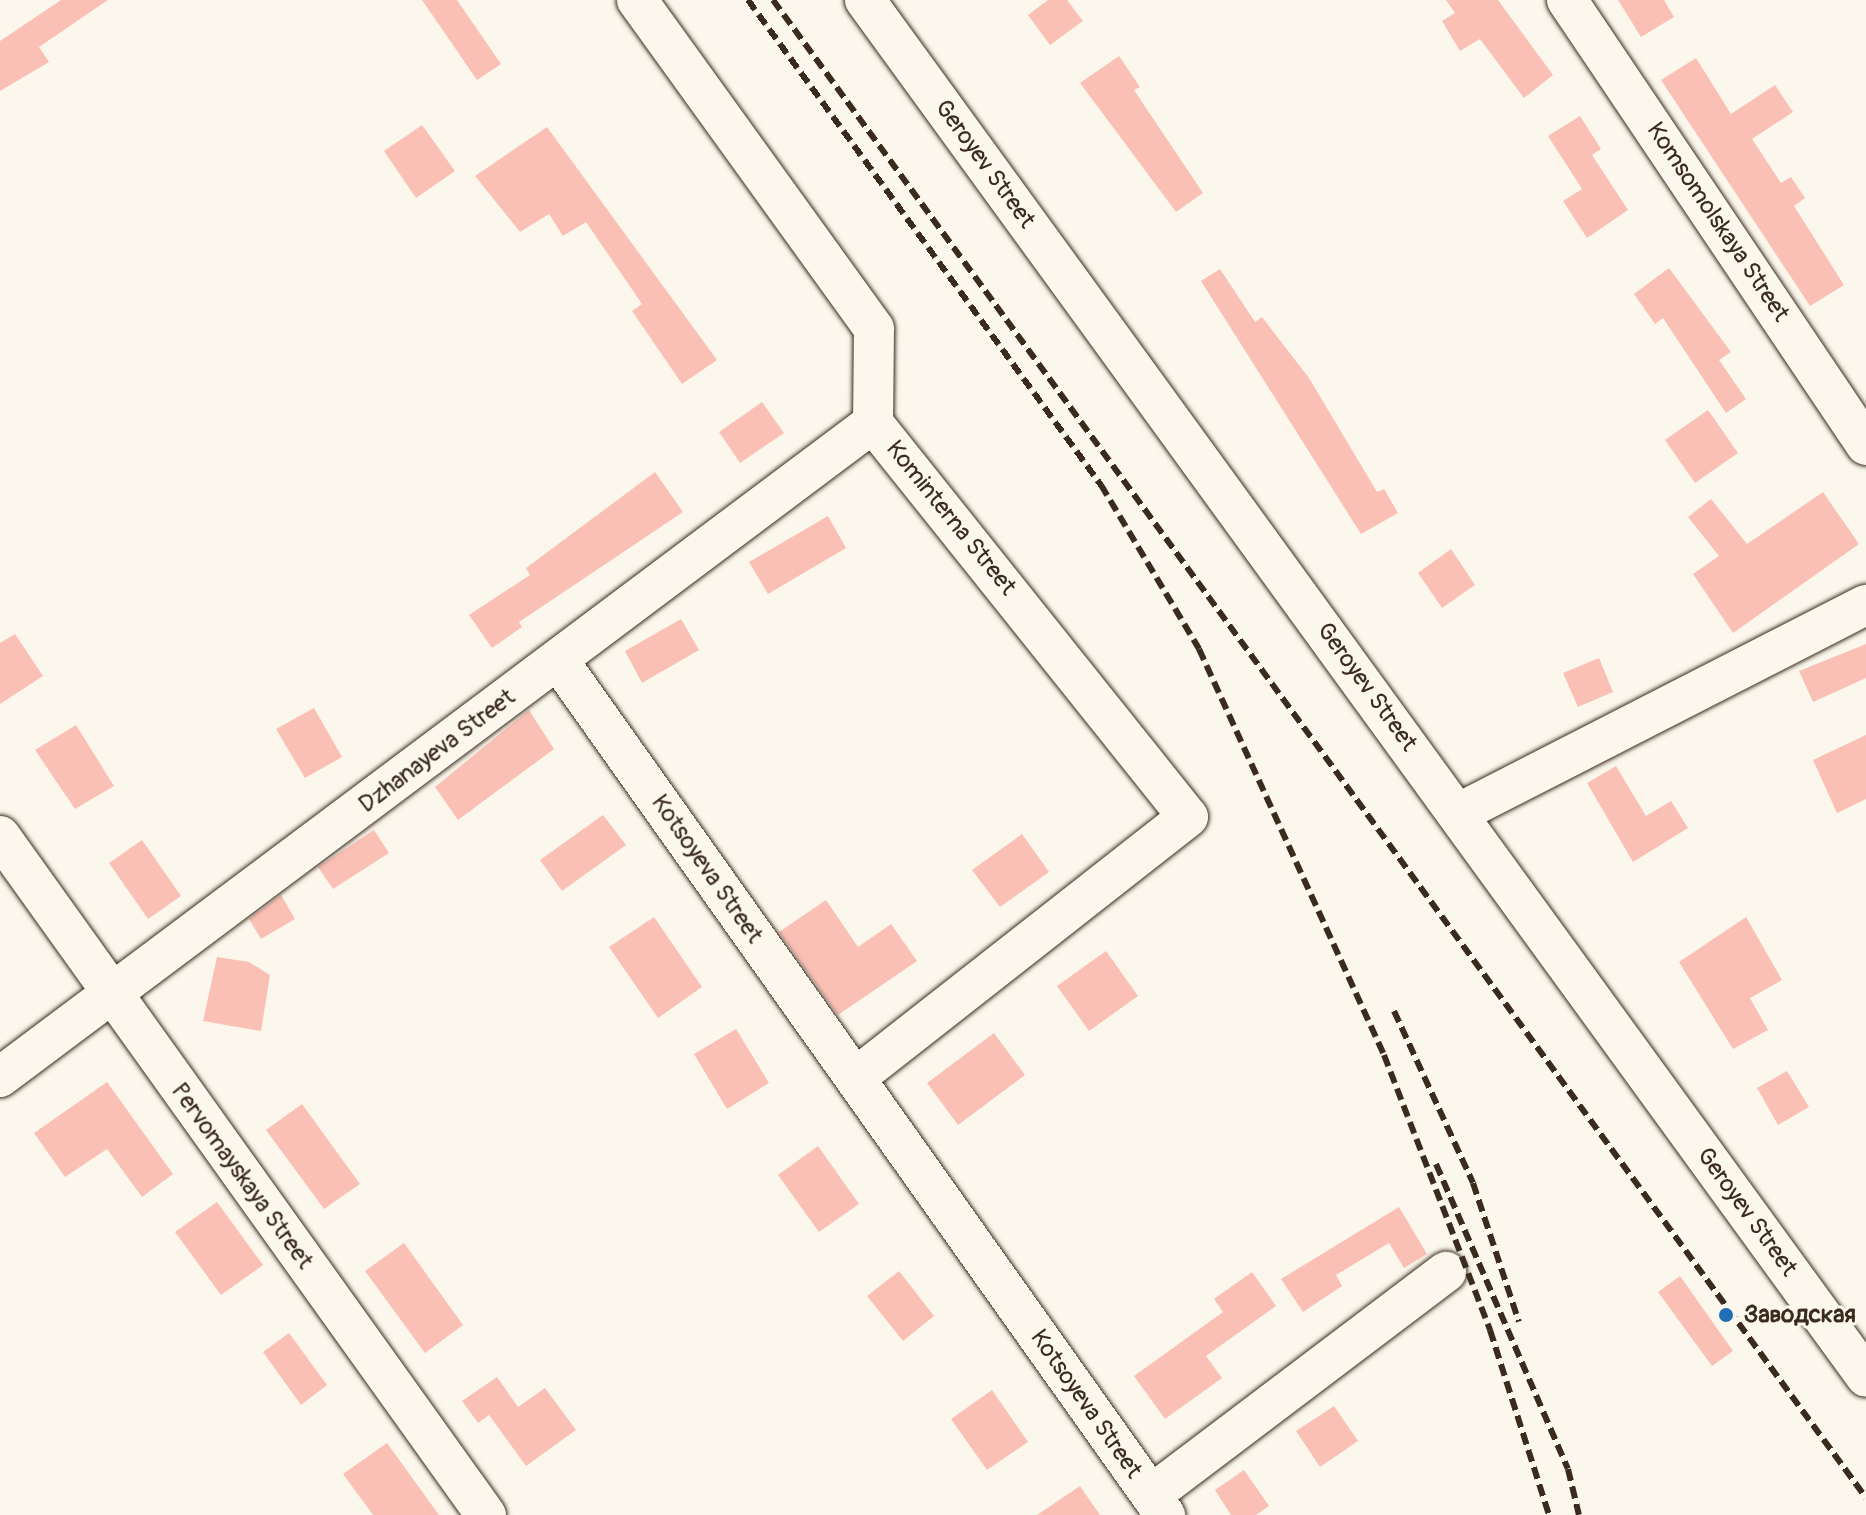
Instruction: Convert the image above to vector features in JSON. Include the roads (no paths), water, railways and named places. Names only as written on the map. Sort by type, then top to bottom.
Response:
[{"type":"street","name":"Kominterna Street","points":[[637,0],[874,329],[873,423],[1188,817],[855,1078]]},
{"type":"street","name":"Geroyev Street","points":[[865,0],[1459,813],[1866,1377]]},
{"type":"street","name":"Komsomolskaya Street","points":[[1567,0],[1866,445]]},
{"type":"street","name":"Dzhanayeva Street","points":[[0,1077],[873,423]]},
{"type":"street","points":[[1459,813],[1866,605]]},
{"type":"street","name":"Kotsoyeva Street","points":[[558,660],[1158,1505],[1446,1272]]},
{"type":"street","name":"Pervomayskaya Street","points":[[0,836],[486,1515]]},
{"type":"railway","points":[[748,0],[1101,485],[1199,649],[1384,1055],[1490,1330],[1549,1515]]},
{"type":"railway","points":[[773,0],[1866,1498]]},
{"type":"railway","points":[[1394,1011],[1473,1183],[1519,1322]]},
{"type":"railway","points":[[1436,1164],[1568,1469],[1579,1515]]},
{"type":"place","name":"Заводская","points":[[1726,1315]]}]
